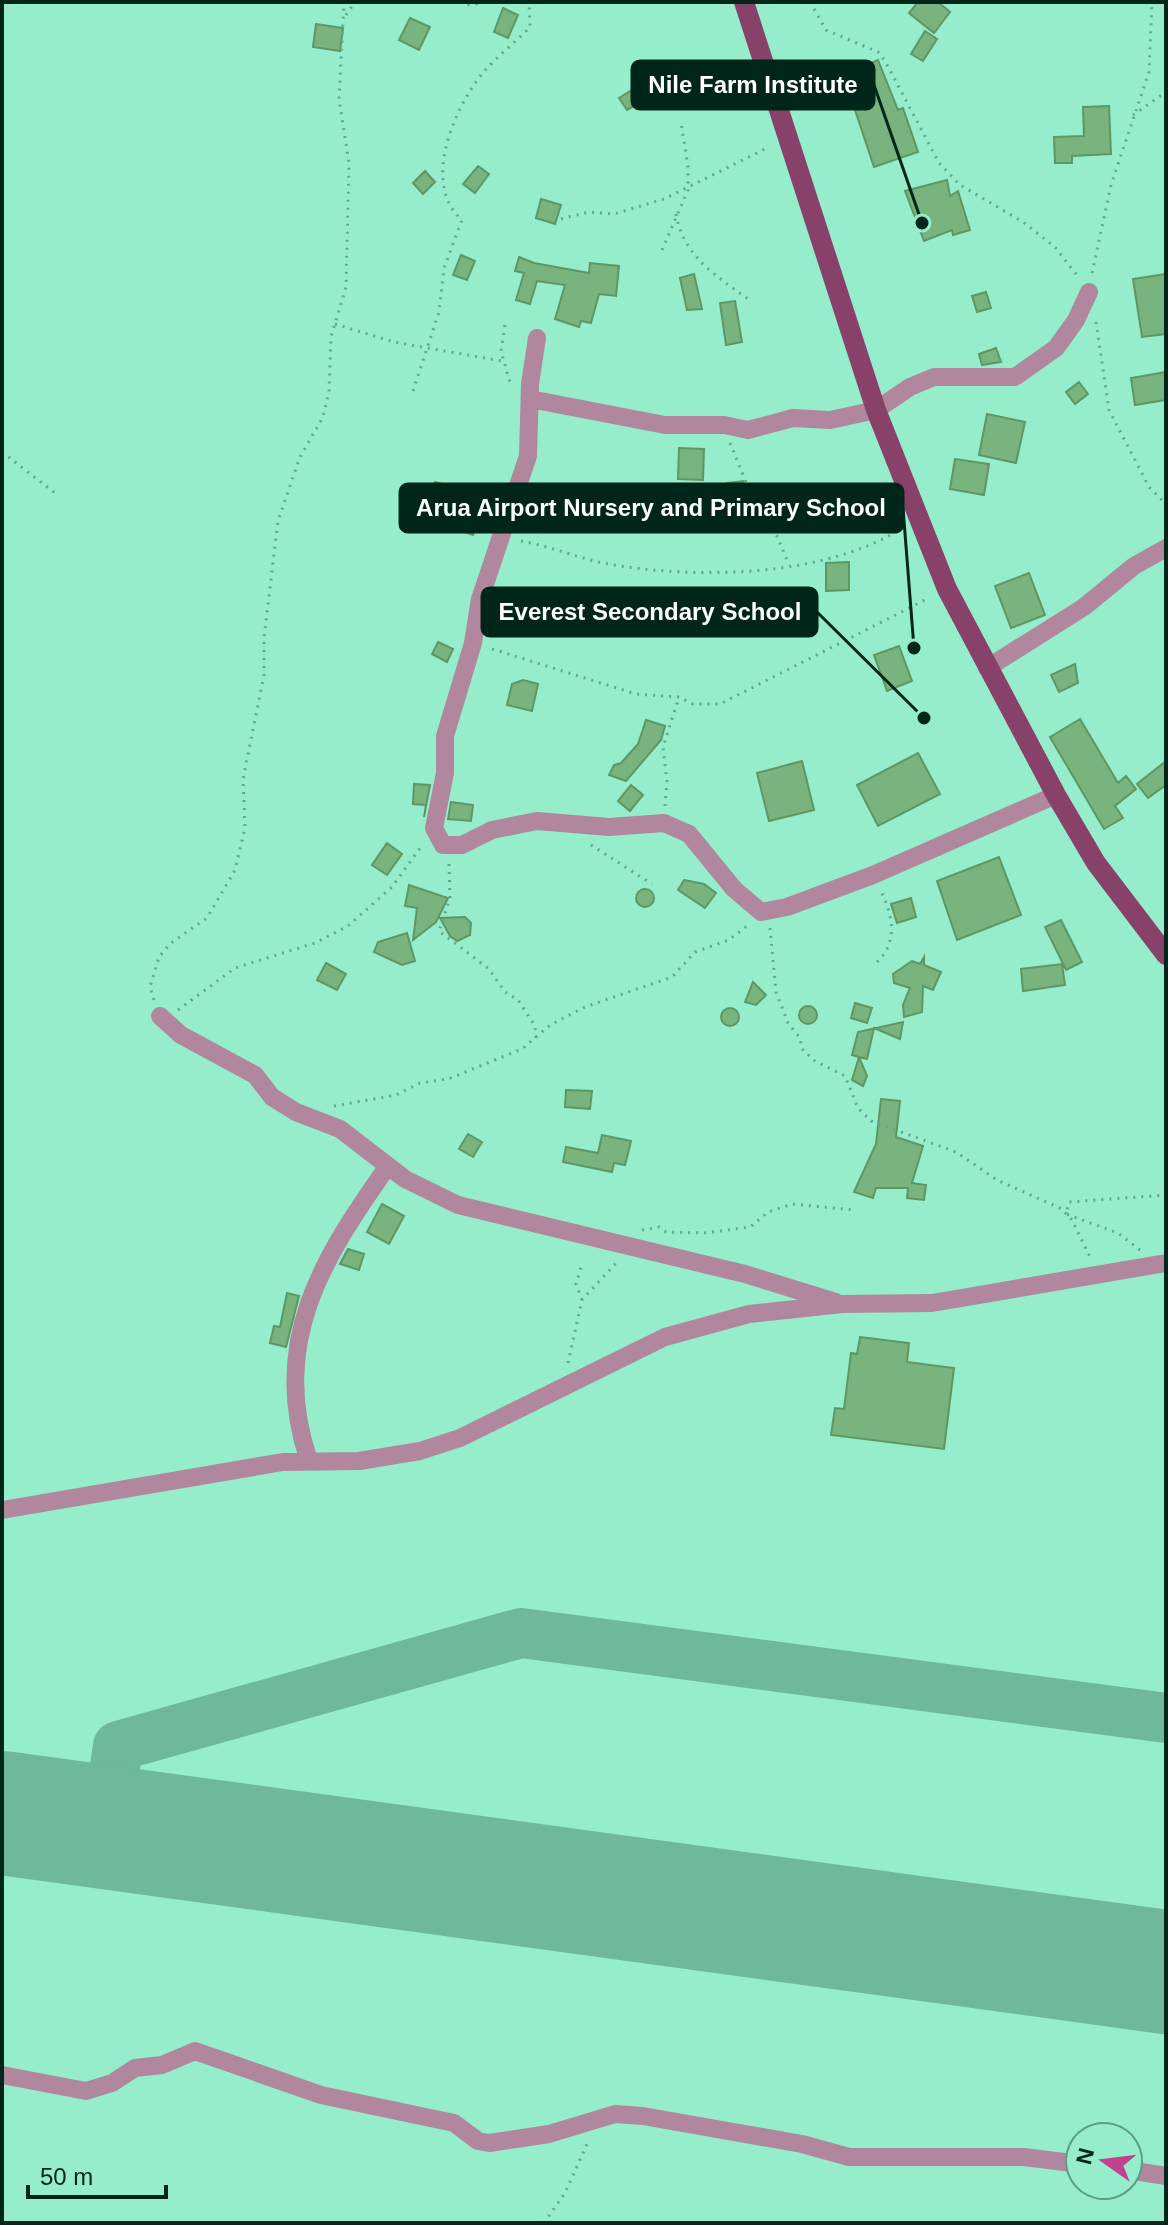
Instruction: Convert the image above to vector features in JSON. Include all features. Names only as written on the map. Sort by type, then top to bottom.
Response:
[{"type":"main road","points":[[744,2],[876,410],[916,518],[947,589],[1056,795],[1096,863],[1166,955]]},
{"type":"street","points":[[530,399],[665,425],[724,425],[748,430],[793,418],[830,420],[876,410],[910,387],[934,377],[1015,377],[1056,348],[1089,292]]},
{"type":"street","points":[[537,338],[528,456],[480,599],[473,643],[447,726],[445,773],[434,828],[443,845],[470,843],[480,834],[522,823],[609,827],[664,823],[689,834],[734,889],[767,910],[873,875],[1056,795]]},
{"type":"street","points":[[987,668],[1084,607],[1134,566],[1166,548]]},
{"type":"street","points":[[160,1016],[181,1035],[255,1075],[272,1097],[296,1112],[352,1136],[405,1179],[458,1205],[758,1277],[842,1304]]},
{"type":"street","points":[[309,1461],[298,1417],[296,1368],[303,1319],[319,1273],[335,1242],[388,1166]]},
{"type":"street","points":[[2,1510],[283,1462],[359,1461],[420,1451],[460,1438],[559,1391],[616,1358],[695,1328],[749,1314],[842,1304],[932,1303],[1162,1264]]},
{"type":"street","points":[[2,2075],[86,2091],[112,2083],[135,2068],[162,2065],[195,2051],[321,2095],[454,2123],[478,2141],[510,2142],[615,2114],[643,2116],[802,2144],[849,2157],[1024,2157],[1064,2162]]},
{"type":"street","points":[[1144,2173],[1166,2176]]},
{"type":"path","points":[[344,2],[339,99],[349,163],[346,287],[331,337],[329,392],[323,417],[300,457],[278,521],[264,638],[264,675],[243,779],[245,828],[239,853],[216,908],[171,943],[159,957],[150,987],[160,1016],[181,1008],[235,968],[315,943],[348,926],[392,887],[434,828]]},
{"type":"path","points":[[345,18],[355,2]]},
{"type":"path","points":[[460,2],[470,5],[489,2]]},
{"type":"path","points":[[413,391],[439,312],[444,268],[461,228],[462,220],[450,206],[442,165],[448,139],[483,73],[530,27],[529,2]]},
{"type":"path","points":[[810,2],[826,30],[878,52],[939,163],[960,185],[1023,222],[1055,247],[1089,292]]},
{"type":"path","points":[[1152,2],[1149,72],[1097,237],[1089,292],[1109,410],[1149,487],[1166,504]]},
{"type":"path","points":[[1133,115],[1166,92]]},
{"type":"path","points":[[662,250],[688,190],[681,122]]},
{"type":"path","points":[[561,219],[589,212],[614,214],[688,190],[710,179],[726,165],[788,139]]},
{"type":"path","points":[[676,214],[685,245],[711,272],[751,301]]},
{"type":"path","points":[[335,324],[355,332],[502,361]]},
{"type":"path","points":[[505,325],[502,361],[512,387],[530,399]]},
{"type":"path","points":[[724,425],[735,461],[757,509],[777,536],[789,567]]},
{"type":"path","points":[[2,452],[55,493]]},
{"type":"path","points":[[501,537],[595,561],[681,573],[789,567],[875,546],[916,518]]},
{"type":"path","points":[[473,643],[636,694],[679,697],[693,704],[720,704],[947,589]]},
{"type":"path","points":[[664,823],[667,781],[663,747],[679,697]]},
{"type":"path","points":[[574,823],[600,853],[618,860],[652,884]]},
{"type":"path","points":[[451,846],[447,880],[450,898],[439,931],[489,969],[505,992],[518,1000],[535,1026],[536,1038]]},
{"type":"path","points":[[873,875],[892,920],[890,944],[877,962]]},
{"type":"path","points":[[323,1108],[396,1095],[429,1081],[448,1079],[522,1049],[550,1025],[585,1007],[672,977],[695,952],[729,940],[767,910],[776,992],[788,1023],[800,1038],[802,1049],[815,1061],[845,1076],[858,1108],[871,1121],[956,1152],[997,1180],[1066,1214],[1118,1233],[1162,1264]]},
{"type":"path","points":[[1089,1277],[1091,1258],[1066,1214],[1069,1202],[1166,1195]]},
{"type":"path","points":[[608,1242],[659,1227],[666,1232],[704,1233],[750,1227],[768,1212],[792,1204],[854,1210]]},
{"type":"path","points":[[559,1391],[582,1300],[630,1247]]},
{"type":"path","points":[[582,1264],[576,1284],[582,1300]]},
{"type":"path","points":[[544,2223],[565,2193],[597,2121]]},
{"type":"building","points":[[918,2],[938,2],[950,12],[934,33],[909,13]]},
{"type":"building","points":[[503,8],[518,15],[508,38],[494,32]]},
{"type":"building","points":[[410,18],[430,27],[419,50],[399,40]]},
{"type":"building","points":[[316,24],[343,28],[340,51],[313,47]]},
{"type":"building","points":[[925,31],[937,39],[923,61],[911,54]]},
{"type":"building","points":[[878,60],[898,110],[903,108],[918,152],[874,167],[852,101],[848,102],[837,77]]},
{"type":"building","points":[[632,90],[640,103],[627,110],[619,98]]},
{"type":"building","points":[[1109,106],[1111,154],[1072,156],[1072,163],[1055,163],[1054,137],[1084,136],[1083,107]]},
{"type":"building","points":[[478,166],[489,174],[475,193],[463,184]]},
{"type":"building","points":[[425,171],[435,182],[423,194],[413,183]]},
{"type":"building","points":[[947,180],[950,196],[958,191],[970,230],[953,235],[952,230],[924,241],[905,191]]},
{"type":"building","points":[[541,199],[561,205],[555,224],[536,218]]},
{"type":"building","points":[[461,255],[475,261],[467,280],[453,275]]},
{"type":"building","points":[[519,257],[534,263],[589,273],[590,263],[619,266],[616,296],[599,294],[591,323],[581,321],[579,327],[555,319],[565,285],[537,281],[530,304],[516,300],[524,273],[515,271]]},
{"type":"building","points":[[694,274],[702,309],[687,310],[680,278]]},
{"type":"building","points":[[1166,274],[1166,334],[1142,337],[1133,279]]},
{"type":"building","points":[[986,292],[991,308],[977,312],[972,296]]},
{"type":"building","points":[[735,301],[742,342],[726,345],[720,303]]},
{"type":"building","points":[[996,348],[1001,362],[982,365],[979,354]]},
{"type":"building","points":[[1166,372],[1166,400],[1135,405],[1131,378]]},
{"type":"building","points":[[1079,382],[1088,394],[1075,404],[1066,392]]},
{"type":"building","points":[[987,414],[1025,422],[1016,463],[979,455]]},
{"type":"building","points":[[679,448],[704,449],[703,480],[678,479]]},
{"type":"building","points":[[955,459],[989,464],[984,495],[950,489]]},
{"type":"building","points":[[743,481],[745,497],[729,499],[727,483]]},
{"type":"building","points":[[435,482],[480,494],[478,502],[487,510],[481,529],[476,527],[473,535],[459,530],[462,523],[457,522],[460,512],[429,503]]},
{"type":"building","points":[[849,562],[849,590],[826,591],[826,563]]},
{"type":"building","points":[[1029,573],[1045,615],[1011,628],[995,586]]},
{"type":"building","points":[[438,642],[453,649],[447,662],[432,654]]},
{"type":"building","points":[[899,646],[912,681],[887,691],[874,655]]},
{"type":"building","points":[[1075,664],[1078,683],[1059,692],[1051,675]]},
{"type":"building","points":[[523,680],[538,684],[532,711],[507,705],[512,684]]},
{"type":"building","points":[[1080,719],[1118,783],[1126,776],[1136,789],[1115,806],[1123,818],[1104,829],[1050,737]]},
{"type":"building","points":[[646,720],[665,726],[661,740],[626,781],[609,775],[614,765],[621,763],[638,744]]},
{"type":"building","points":[[918,753],[940,794],[878,826],[857,785]]},
{"type":"building","points":[[802,761],[814,810],[769,821],[757,773]]},
{"type":"building","points":[[1166,761],[1166,785],[1148,798],[1137,784]]},
{"type":"building","points":[[414,784],[430,785],[424,817],[426,805],[413,804]]},
{"type":"building","points":[[631,785],[643,795],[630,811],[618,801]]},
{"type":"building","points":[[451,802],[473,805],[471,821],[448,819]]},
{"type":"building","points":[[387,843],[402,854],[387,875],[372,865]]},
{"type":"building","points":[[999,857],[1021,915],[957,940],[937,881]]},
{"type":"building","points":[[684,880],[704,884],[716,893],[705,908],[678,890]]},
{"type":"building","points":[[409,885],[448,898],[436,922],[413,940],[417,908],[405,906]]},
{"type":"building","points":[[645,889],[654,898],[645,907],[636,898]]},
{"type":"building","points":[[911,898],[916,917],[897,923],[891,904]]},
{"type":"building","points":[[465,917],[471,923],[470,935],[457,941],[450,936],[440,918]]},
{"type":"building","points":[[1061,920],[1082,962],[1066,970],[1045,927]]},
{"type":"building","points":[[407,933],[415,961],[402,965],[374,952],[378,942]]},
{"type":"building","points":[[924,957],[924,965],[941,972],[933,990],[923,986],[922,1012],[904,1017],[903,1005],[910,988],[894,983],[893,974],[912,961],[920,964]]},
{"type":"building","points":[[326,963],[346,974],[337,990],[317,980]]},
{"type":"building","points":[[1062,964],[1065,985],[1023,991],[1021,969]]},
{"type":"building","points":[[753,982],[766,995],[756,1005],[745,1002]]},
{"type":"building","points":[[855,1003],[872,1008],[867,1023],[851,1018]]},
{"type":"building","points":[[804,1006],[812,1006],[817,1015],[815,1022],[804,1024],[799,1019],[799,1011]]},
{"type":"building","points":[[730,1008],[739,1017],[730,1026],[721,1017]]},
{"type":"building","points":[[903,1022],[900,1039],[875,1028]]},
{"type":"building","points":[[874,1028],[867,1059],[852,1055],[858,1032]]},
{"type":"building","points":[[859,1057],[867,1076],[863,1086],[852,1080]]},
{"type":"building","points":[[566,1090],[592,1091],[590,1109],[565,1107]]},
{"type":"building","points":[[881,1099],[900,1101],[896,1137],[923,1146],[912,1183],[926,1185],[924,1200],[907,1198],[908,1188],[876,1188],[873,1198],[854,1192],[876,1144]]},
{"type":"building","points":[[468,1134],[482,1142],[473,1157],[459,1149]]},
{"type":"building","points":[[602,1135],[631,1141],[625,1165],[614,1163],[612,1172],[563,1162],[566,1147],[598,1153]]},
{"type":"building","points":[[382,1204],[404,1216],[389,1244],[367,1232]]},
{"type":"building","points":[[348,1249],[364,1254],[359,1270],[340,1264]]},
{"type":"building","points":[[287,1293],[299,1296],[286,1347],[270,1343],[274,1326],[280,1327]]},
{"type":"building","points":[[860,1337],[909,1343],[907,1362],[954,1368],[944,1449],[831,1435],[835,1408],[844,1409],[851,1353],[857,1354]]},
{"type":"taxiway","points":[[106,1827],[118,1746],[521,1633],[1166,1718]]},
{"type":"runway","points":[[2,1813],[1166,1972]]},
{"type":"place","name":"Nile Farm Institute","points":[[922,223]]},
{"type":"place","name":"Arua Airport Nursery and Primary School","points":[[914,648]]},
{"type":"place","name":"Everest Secondary School","points":[[924,718]]}]
